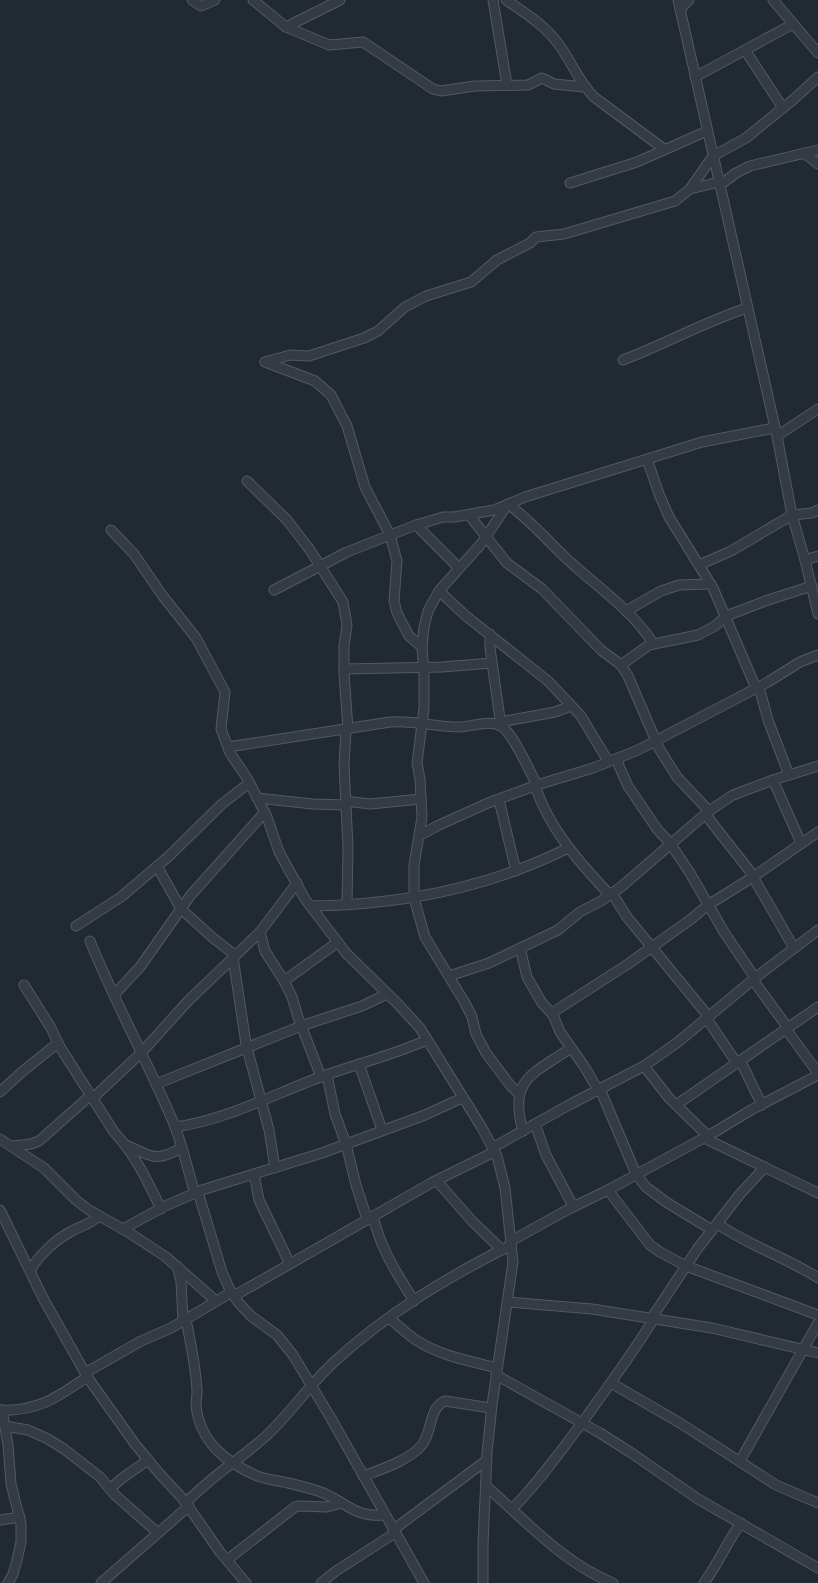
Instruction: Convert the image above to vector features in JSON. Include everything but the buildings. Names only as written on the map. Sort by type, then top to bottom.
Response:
[{"type":"street","points":[[192,0],[201,6],[214,0]]},
{"type":"street","points":[[253,0],[286,27],[329,45],[363,42],[433,89],[441,91],[475,86],[528,85],[542,78],[554,84],[584,87]]},
{"type":"street","points":[[286,27],[340,0]]},
{"type":"street","points":[[493,0],[507,85]]},
{"type":"street","points":[[506,0],[531,18],[556,40],[571,62],[584,87],[594,97],[664,149]]},
{"type":"street","points":[[689,0],[679,4],[792,515],[814,589],[818,614]]},
{"type":"street","points":[[773,0],[818,53]]},
{"type":"street","points":[[695,77],[793,24]]},
{"type":"street","points":[[745,50],[783,108]]},
{"type":"street","points":[[422,648],[409,636],[397,613],[394,601],[397,561],[390,535],[365,487],[347,426],[331,395],[315,381],[265,362],[290,354],[309,356],[364,338],[378,331],[405,307],[426,296],[471,282],[497,260],[530,243],[536,237],[564,234],[630,216],[675,201],[690,189],[713,156],[746,138],[818,77]]},
{"type":"street","points":[[570,184],[637,162],[707,131]]},
{"type":"street","points":[[690,189],[720,184],[750,166],[818,150]]},
{"type":"street","points":[[804,153],[818,164]]},
{"type":"street","points":[[623,360],[674,339],[707,322],[747,308]]},
{"type":"street","points":[[274,590],[347,552],[416,525],[443,517],[469,515],[494,510],[702,442],[775,432],[818,409]]},
{"type":"street","points":[[647,459],[669,517],[711,584],[758,687],[768,720],[789,775]]},
{"type":"street","points":[[246,481],[287,520],[320,565],[343,602],[347,625],[344,669],[347,729],[344,747],[348,847],[347,905]]},
{"type":"street","points":[[508,504],[486,537],[439,590],[428,611],[424,627],[422,648],[424,667],[422,723],[417,763],[422,817],[414,865],[414,898],[425,937],[465,1003],[472,1017],[476,1034],[486,1053],[519,1094]]},
{"type":"street","points":[[508,504],[526,517],[569,561],[626,610],[642,626],[653,643]]},
{"type":"street","points":[[699,565],[731,551],[792,515],[812,513],[818,510]]},
{"type":"street","points":[[469,515],[506,563],[542,589],[601,650],[621,664],[656,742],[677,777],[707,813],[753,877],[794,948]]},
{"type":"street","points":[[416,525],[459,568]]},
{"type":"street","points":[[111,530],[134,554],[162,595],[196,638],[225,692],[221,729],[228,747],[264,812],[279,852],[310,906],[346,953],[420,1028],[493,1150],[505,1188],[512,1262],[508,1302],[496,1372],[487,1460],[483,1544],[486,1582]]},
{"type":"street","points":[[805,560],[818,556]]},
{"type":"street","points":[[626,610],[661,591],[679,585],[711,584]]},
{"type":"street","points":[[621,664],[653,643],[698,635],[715,626],[726,616],[768,600],[814,589]]},
{"type":"street","points":[[439,590],[466,616],[548,681],[581,716],[608,761]]},
{"type":"street","points":[[490,634],[492,663],[501,724],[513,741],[536,786],[548,816],[568,848],[588,872],[611,894],[627,917],[708,1018],[738,1061],[762,1105]]},
{"type":"street","points":[[419,836],[437,826],[499,800],[593,768],[656,742],[788,671],[800,662],[818,655]]},
{"type":"street","points":[[344,669],[492,663]]},
{"type":"street","points":[[228,747],[390,722],[460,727],[501,724],[555,712],[570,706]]},
{"type":"street","points":[[101,1583],[158,1532],[187,1504],[202,1486],[265,1437],[332,1364],[366,1334],[436,1285],[502,1250],[574,1206],[608,1190],[706,1137],[818,1074],[754,979],[670,843],[657,829],[628,786],[619,766],[618,758]]},
{"type":"street","points":[[449,976],[489,963],[558,930],[580,912],[611,894],[638,873],[670,843],[733,795],[818,766]]},
{"type":"street","points":[[773,780],[801,843]]},
{"type":"street","points":[[76,926],[121,897],[168,857],[222,804],[249,783]]},
{"type":"street","points":[[257,798],[313,804],[370,804],[421,799]]},
{"type":"street","points":[[499,800],[516,871]]},
{"type":"street","points":[[114,995],[140,967],[181,909],[264,812]]},
{"type":"street","points":[[553,1015],[561,1006],[600,983],[690,920],[708,905],[753,877],[818,832]]},
{"type":"street","points":[[310,906],[347,905],[414,898],[466,886],[516,871],[568,848]]},
{"type":"street","points":[[157,866],[181,909],[234,956],[247,1047],[269,1130],[275,1168]]},
{"type":"street","points":[[12,1146],[39,1141],[142,1052],[188,1001],[260,932],[297,884]]},
{"type":"street","points":[[8,1583],[13,1574],[21,1542],[21,1524],[11,1484],[8,1445],[1,1410],[16,1411],[34,1408],[52,1400],[86,1375],[141,1341],[185,1320],[216,1301],[290,1264],[493,1150],[523,1130],[644,1066],[678,1042],[754,979],[818,930]]},
{"type":"street","points":[[260,932],[265,950],[292,997],[301,1026],[324,1076],[346,1144],[356,1185],[387,1257],[414,1301]]},
{"type":"street","points":[[90,941],[175,1127],[222,1272],[233,1294],[251,1316],[285,1343],[312,1386],[424,1583]]},
{"type":"street","points":[[284,981],[338,942]]},
{"type":"street","points":[[520,948],[527,977],[542,1003],[553,1015],[560,1032],[570,1048],[599,1090],[636,1174],[646,1186],[666,1202],[748,1243],[782,1257],[818,1278]]},
{"type":"street","points":[[24,985],[114,1132],[126,1145],[146,1178],[161,1209]]},
{"type":"street","points":[[156,1084],[301,1026],[354,1009],[388,994]]},
{"type":"street","points":[[676,1105],[818,1007]]},
{"type":"street","points":[[175,1127],[192,1124],[261,1101],[324,1076],[427,1040]]},
{"type":"street","points":[[0,1092],[58,1043]]},
{"type":"street","points":[[523,1130],[519,1118],[519,1094],[524,1083],[570,1048]]},
{"type":"street","points":[[359,1064],[382,1130]]},
{"type":"street","points":[[644,1066],[657,1085],[706,1137],[818,1193]]},
{"type":"street","points":[[123,1229],[196,1193],[346,1144],[425,1115],[462,1098]]},
{"type":"street","points":[[535,1124],[546,1155],[574,1206]]},
{"type":"street","points":[[0,1139],[44,1168],[76,1200],[89,1210],[123,1229],[177,1266],[216,1301]]},
{"type":"street","points":[[126,1145],[152,1158],[170,1154],[181,1148]]},
{"type":"street","points":[[512,1509],[531,1490],[554,1462],[633,1353],[686,1266],[715,1227],[765,1167]]},
{"type":"street","points":[[254,1174],[260,1200],[290,1264]]},
{"type":"street","points":[[437,1181],[472,1221],[502,1250]]},
{"type":"street","points":[[608,1190],[650,1245],[686,1266],[818,1315]]},
{"type":"street","points":[[0,1210],[43,1298],[86,1375],[148,1460],[187,1504],[226,1560],[246,1583]]},
{"type":"street","points":[[30,1271],[43,1254],[61,1238],[89,1224],[99,1216]]},
{"type":"street","points":[[177,1266],[181,1281],[185,1320],[192,1350],[197,1391],[196,1405],[203,1434],[231,1463],[256,1475],[320,1492],[362,1514],[372,1516],[385,1515]]},
{"type":"street","points":[[508,1302],[592,1308],[712,1328],[818,1353]]},
{"type":"street","points":[[389,1318],[416,1340],[431,1349],[496,1372],[630,1452],[698,1499],[818,1568]]},
{"type":"street","points":[[740,1461],[818,1323]]},
{"type":"street","points":[[611,1383],[680,1423],[782,1488],[818,1503]]},
{"type":"street","points":[[363,1476],[392,1465],[421,1447],[428,1437],[436,1408],[440,1403],[445,1401],[492,1408]]},
{"type":"street","points":[[5,1426],[28,1430],[48,1439],[82,1462],[158,1532]]},
{"type":"street","points":[[110,1489],[148,1460]]},
{"type":"street","points":[[321,1583],[394,1531],[487,1460]]},
{"type":"street","points":[[486,1486],[565,1556],[597,1577],[613,1583]]},
{"type":"street","points":[[226,1560],[295,1507],[327,1507],[340,1503]]},
{"type":"street","points":[[0,1520],[20,1517]]},
{"type":"street","points":[[704,1583],[711,1574],[728,1541],[741,1523]]}]
